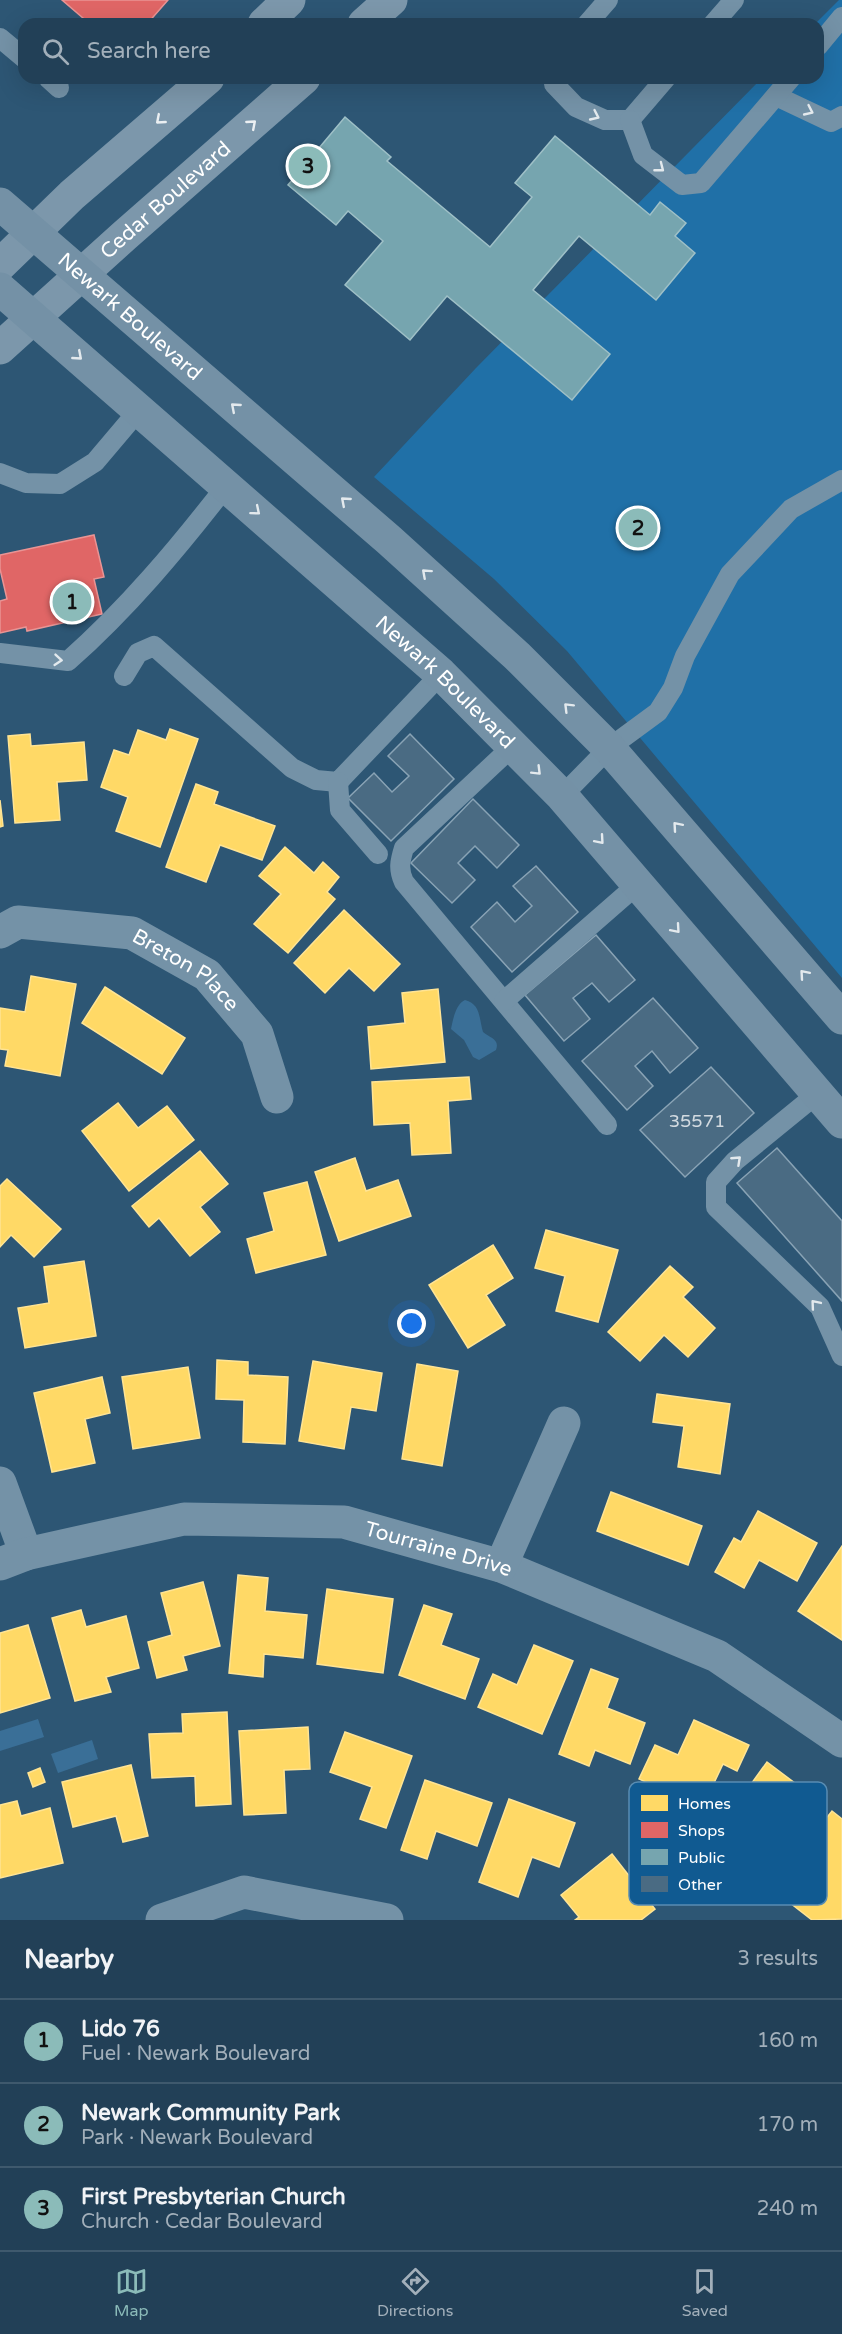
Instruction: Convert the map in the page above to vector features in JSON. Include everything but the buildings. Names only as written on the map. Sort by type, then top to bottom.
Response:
[{"type":"main road","points":[[270,18],[288,0]]},
{"type":"main road","points":[[370,18],[390,0]]},
{"type":"main road","points":[[0,265],[72,195],[201,84]]},
{"type":"main road","name":"Cedar Boulevard","points":[[0,348],[297,84]]},
{"type":"main road","name":"Newark Boulevard","points":[[0,204],[398,547],[517,656],[609,748],[842,1018]]},
{"type":"main road","name":"Newark Boulevard","points":[[0,289],[441,674],[562,796],[842,1122]]},
{"type":"street","name":"Breton Place","points":[[0,932],[18,922],[132,933],[207,975],[257,1034],[277,1097]]},
{"type":"street","points":[[501,1566],[564,1423]]},
{"type":"street","points":[[0,1483],[13,1559]]},
{"type":"street","name":"Tourraine Drive","points":[[13,1559],[184,1519],[344,1522],[501,1566],[717,1656],[842,1741]]},
{"type":"street","points":[[162,1920],[244,1892],[387,1920]]},
{"type":"lane","points":[[592,18],[608,0]]},
{"type":"lane","points":[[718,18],[734,0]]},
{"type":"lane","points":[[824,39],[842,18]]},
{"type":"lane","points":[[0,38],[18,53]]},
{"type":"lane","points":[[554,84],[576,107],[605,120],[630,120],[661,84]]},
{"type":"lane","points":[[630,120],[643,155],[682,185],[701,183],[786,84]]},
{"type":"lane","points":[[776,96],[831,122],[842,116]]},
{"type":"lane","points":[[4,480],[60,484],[95,462],[139,410]]},
{"type":"lane","points":[[562,796],[609,748],[658,712],[673,688],[685,656],[730,573],[791,509],[842,480]]},
{"type":"lane","points":[[0,653],[68,661],[108,626],[204,515],[226,486]]},
{"type":"lane","points":[[124,676],[138,653],[154,645],[292,768],[316,780],[338,782]]},
{"type":"lane","points":[[378,854],[340,810],[338,782],[441,674]]},
{"type":"lane","points":[[513,746],[404,848],[400,872],[404,882],[607,1125]]},
{"type":"lane","points":[[504,1001],[638,885]]},
{"type":"lane","points":[[817,1094],[735,1161],[716,1182],[716,1207],[820,1307],[842,1356]]},
{"type":"shaded area","points":[[839,0],[842,0],[842,978],[567,651],[494,579],[374,477],[476,368],[756,84],[824,84],[824,18],[821,18]]},
{"type":"shaded area","points":[[465,1000],[477,1008],[483,1032],[497,1043],[496,1050],[479,1060],[473,1057],[464,1040],[451,1029],[457,1008]]},
{"type":"shaded area","points":[[38,1719],[44,1737],[0,1751],[0,1731]]},
{"type":"shaded area","points":[[92,1740],[98,1759],[58,1773],[51,1754]]},
{"type":"place","name":"First Presbyterian Church","points":[[308,166]]},
{"type":"place","name":"Newark Community Park","points":[[638,528]]},
{"type":"place","name":"Lido 76","points":[[72,602]]}]
